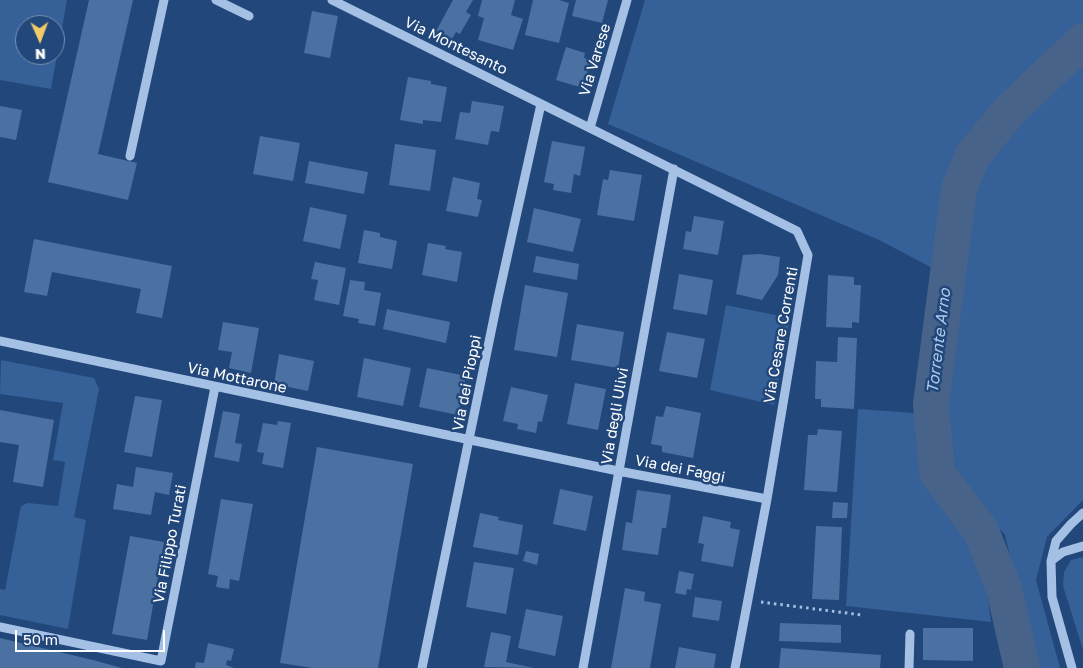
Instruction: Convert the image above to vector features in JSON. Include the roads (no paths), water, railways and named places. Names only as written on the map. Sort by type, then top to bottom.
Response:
[{"type":"street","points":[[130,156],[164,0]]},
{"type":"street","points":[[216,0],[249,16]]},
{"type":"street","name":"Via Montesanto","points":[[332,0],[541,104]]},
{"type":"street","name":"Via Varese","points":[[590,128],[627,0]]},
{"type":"street","name":"Via Cesare Correnti","points":[[541,104],[798,231],[808,255],[767,499],[735,668]]},
{"type":"street","name":"Via dei Pioppi","points":[[422,668],[541,104]]},
{"type":"street","name":"Via degli Ulivi","points":[[583,668],[674,169]]},
{"type":"street","name":"Via Mottarone","points":[[0,342],[469,440]]},
{"type":"street","name":"Via Filippo Turati","points":[[0,627],[161,661],[215,388]]},
{"type":"street","name":"Via dei Faggi","points":[[469,440],[767,499]]},
{"type":"street","points":[[1072,668],[1058,624],[1052,597],[1051,561],[1056,541],[1083,513]]},
{"type":"street","points":[[1051,561],[1064,552],[1083,546]]},
{"type":"street","points":[[909,668],[910,634]]},
{"type":"waterway","name":"Torrente Arno","points":[[1022,668],[1004,589],[981,531],[937,473],[931,404],[959,189],[973,155],[1010,110],[1083,41]]}]
